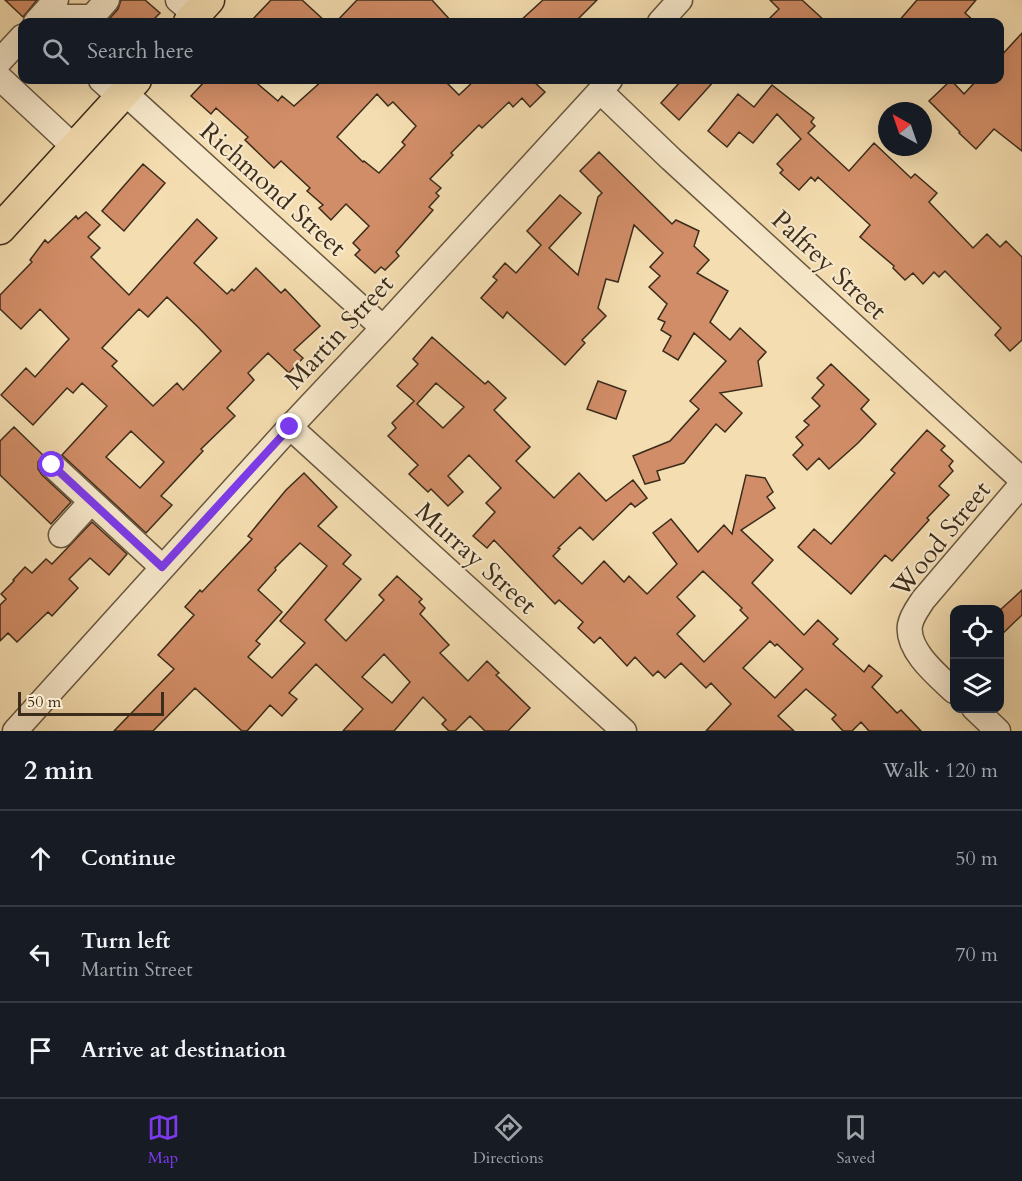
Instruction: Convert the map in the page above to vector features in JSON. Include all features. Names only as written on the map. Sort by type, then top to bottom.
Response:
[{"type":"main road","points":[[0,229],[74,147],[120,87]]},
{"type":"street","points":[[40,18],[56,0]]},
{"type":"street","points":[[664,18],[680,0]]},
{"type":"street","points":[[65,18],[97,13]]},
{"type":"street","points":[[0,61],[18,41]]},
{"type":"street","points":[[0,78],[74,147]]},
{"type":"street","name":"Martin Street","points":[[15,731],[162,567],[605,85]]},
{"type":"street","name":"Palfrey Street","points":[[605,85],[671,159],[1022,482]]},
{"type":"street","name":"Richmond Street","points":[[120,87],[383,328]]},
{"type":"street","name":"Murray Street","points":[[290,427],[624,731]]},
{"type":"street","points":[[52,465],[162,567]]},
{"type":"street","name":"Wood Street","points":[[950,687],[919,655],[910,633],[910,624],[923,600],[1022,482]]},
{"type":"street","points":[[61,535],[91,502]]},
{"type":"street","points":[[979,713],[998,731]]},
{"type":"building","points":[[5,0],[37,0],[23,17]]},
{"type":"building","points":[[121,0],[145,0],[160,13],[155,18],[110,18],[118,9]]},
{"type":"building","points":[[271,0],[302,0],[322,18],[254,18]]},
{"type":"building","points":[[357,0],[432,0],[448,18],[340,18]]},
{"type":"building","points":[[543,0],[597,0],[579,18],[523,18]]},
{"type":"building","points":[[770,0],[802,0],[822,18],[770,18],[779,9]]},
{"type":"building","points":[[917,0],[976,0],[965,13],[971,18],[901,18]]},
{"type":"building","points":[[1022,33],[1022,151],[994,129],[976,149],[929,101],[947,84],[955,84],[964,94],[973,84],[1004,84],[1004,53]]},
{"type":"building","points":[[202,84],[258,84],[278,101],[282,96],[294,106],[319,84],[448,84],[459,95],[471,84],[536,84],[545,92],[530,107],[522,98],[513,107],[509,102],[482,128],[479,125],[451,153],[453,155],[430,179],[441,188],[436,193],[439,196],[429,207],[433,210],[396,252],[399,256],[385,270],[381,267],[375,273],[355,255],[360,250],[353,243],[369,226],[346,204],[331,220],[319,208],[323,205],[307,191],[310,188],[281,161],[274,168],[245,140],[248,137],[216,108],[211,114],[191,96]],"holes":[[[377,94],[388,106],[393,102],[416,126],[402,142],[405,145],[379,173],[363,162],[337,137]]]},
{"type":"building","points":[[678,84],[711,84],[679,120],[661,103]]},
{"type":"building","points":[[772,85],[814,118],[811,122],[815,126],[808,133],[849,171],[874,143],[878,147],[878,156],[888,156],[911,178],[915,174],[937,193],[929,202],[973,248],[987,234],[1000,247],[1006,241],[1022,257],[1022,340],[1010,351],[995,335],[1001,328],[945,271],[939,277],[934,272],[923,284],[913,273],[905,280],[893,268],[894,266],[860,237],[870,225],[818,177],[815,181],[811,177],[799,190],[780,173],[783,170],[777,164],[801,139],[777,114],[753,143],[739,132],[727,147],[708,131],[738,94],[754,107]]},
{"type":"building","points":[[599,152],[672,224],[676,220],[699,231],[694,246],[709,260],[697,273],[728,291],[710,322],[730,340],[740,328],[766,352],[758,361],[762,386],[720,393],[742,413],[725,432],[716,424],[684,463],[657,471],[660,480],[645,484],[633,456],[670,441],[699,409],[690,401],[726,361],[694,333],[678,360],[663,351],[671,336],[661,330],[665,322],[658,319],[667,304],[649,287],[660,276],[650,267],[663,253],[634,225],[618,282],[606,279],[598,308],[606,316],[582,340],[585,343],[565,365],[507,312],[503,318],[481,298],[497,280],[493,277],[505,263],[516,273],[541,245],[527,231],[560,195],[581,213],[549,248],[578,275],[598,197],[602,193],[580,171]]},
{"type":"building","points":[[143,164],[165,183],[124,231],[102,211]]},
{"type":"building","points":[[86,212],[100,225],[88,237],[100,248],[91,257],[129,295],[197,219],[217,238],[194,263],[227,294],[232,289],[234,291],[256,268],[281,293],[285,289],[320,326],[294,350],[303,358],[289,373],[268,353],[248,373],[254,380],[227,408],[235,416],[201,449],[203,451],[161,496],[172,505],[146,533],[62,455],[107,406],[82,383],[73,393],[67,388],[33,425],[1,395],[26,368],[35,377],[69,339],[40,309],[21,329],[0,309],[0,295],[32,262],[30,260],[45,240],[48,243],[76,216],[78,219]],"holes":[[[167,297],[221,351],[183,390],[177,383],[153,406],[112,366],[117,361],[102,348],[139,309],[148,317]],[[131,431],[164,462],[140,488],[106,457]]]},
{"type":"building","points":[[432,337],[485,384],[488,381],[506,398],[494,410],[530,447],[516,461],[554,498],[579,473],[606,501],[633,480],[647,498],[635,507],[631,503],[593,540],[580,527],[558,548],[560,549],[553,556],[582,584],[604,561],[624,582],[629,576],[647,594],[677,564],[653,533],[671,519],[698,552],[724,525],[732,534],[746,475],[765,478],[773,492],[767,497],[775,508],[741,530],[773,560],[752,583],[804,635],[818,620],[838,639],[833,644],[864,672],[869,665],[882,676],[872,687],[897,713],[901,710],[921,731],[869,731],[861,722],[852,731],[843,731],[832,719],[836,715],[806,689],[778,716],[794,731],[706,731],[731,704],[711,683],[706,688],[681,663],[665,678],[658,671],[653,676],[635,657],[627,666],[600,637],[594,643],[578,628],[583,622],[559,600],[555,604],[494,540],[487,548],[473,536],[495,512],[486,503],[501,488],[469,455],[448,476],[463,492],[448,506],[431,489],[428,492],[409,474],[418,465],[388,436],[396,428],[392,423],[414,401],[397,386],[418,364],[413,359]],"holes":[[[436,383],[464,407],[443,428],[417,404]],[[703,571],[742,608],[740,610],[748,618],[704,662],[677,634],[695,616],[677,597]],[[770,641],[775,646],[777,644],[803,669],[775,698],[743,668]]]},
{"type":"building","points":[[831,364],[869,400],[861,409],[876,424],[829,469],[819,458],[807,470],[793,455],[803,445],[796,437],[809,425],[804,421],[820,406],[812,398],[824,385],[817,378]]},
{"type":"building","points":[[598,381],[626,391],[616,419],[587,409]]},
{"type":"building","points":[[14,427],[43,455],[38,462],[38,469],[42,475],[71,502],[51,524],[0,475],[0,441]]},
{"type":"building","points":[[927,430],[945,446],[941,450],[953,461],[949,466],[953,471],[939,486],[949,495],[892,561],[885,555],[851,594],[798,547],[814,529],[831,544],[895,473],[891,470]]},
{"type":"building","points":[[304,473],[337,507],[318,526],[351,555],[343,564],[361,579],[325,620],[346,641],[384,600],[379,595],[397,576],[422,599],[419,602],[425,608],[420,614],[449,645],[440,653],[468,681],[487,661],[499,673],[496,675],[530,708],[508,731],[485,731],[470,716],[455,731],[449,731],[442,724],[446,720],[423,697],[394,731],[343,731],[363,709],[316,664],[289,693],[297,699],[282,716],[270,705],[247,731],[242,731],[195,688],[153,731],[114,731],[174,669],[158,655],[194,615],[185,607],[252,539],[248,536],[286,490]],"holes":[[[300,543],[327,566],[280,621],[305,643],[272,678],[248,657],[260,644],[256,641],[282,612],[258,590],[276,570],[275,568]],[[384,654],[410,682],[392,703],[362,677]]]},
{"type":"building","points":[[92,522],[127,554],[109,575],[90,558],[69,579],[78,588],[52,616],[48,612],[17,642],[8,633],[0,641],[0,605],[6,599],[1,594],[25,567],[32,573],[46,559],[52,564]]},
{"type":"building","points":[[1022,590],[1022,615],[1004,632],[1004,606]]},
{"type":"route","points":[[52,465],[162,567],[290,427]]}]
